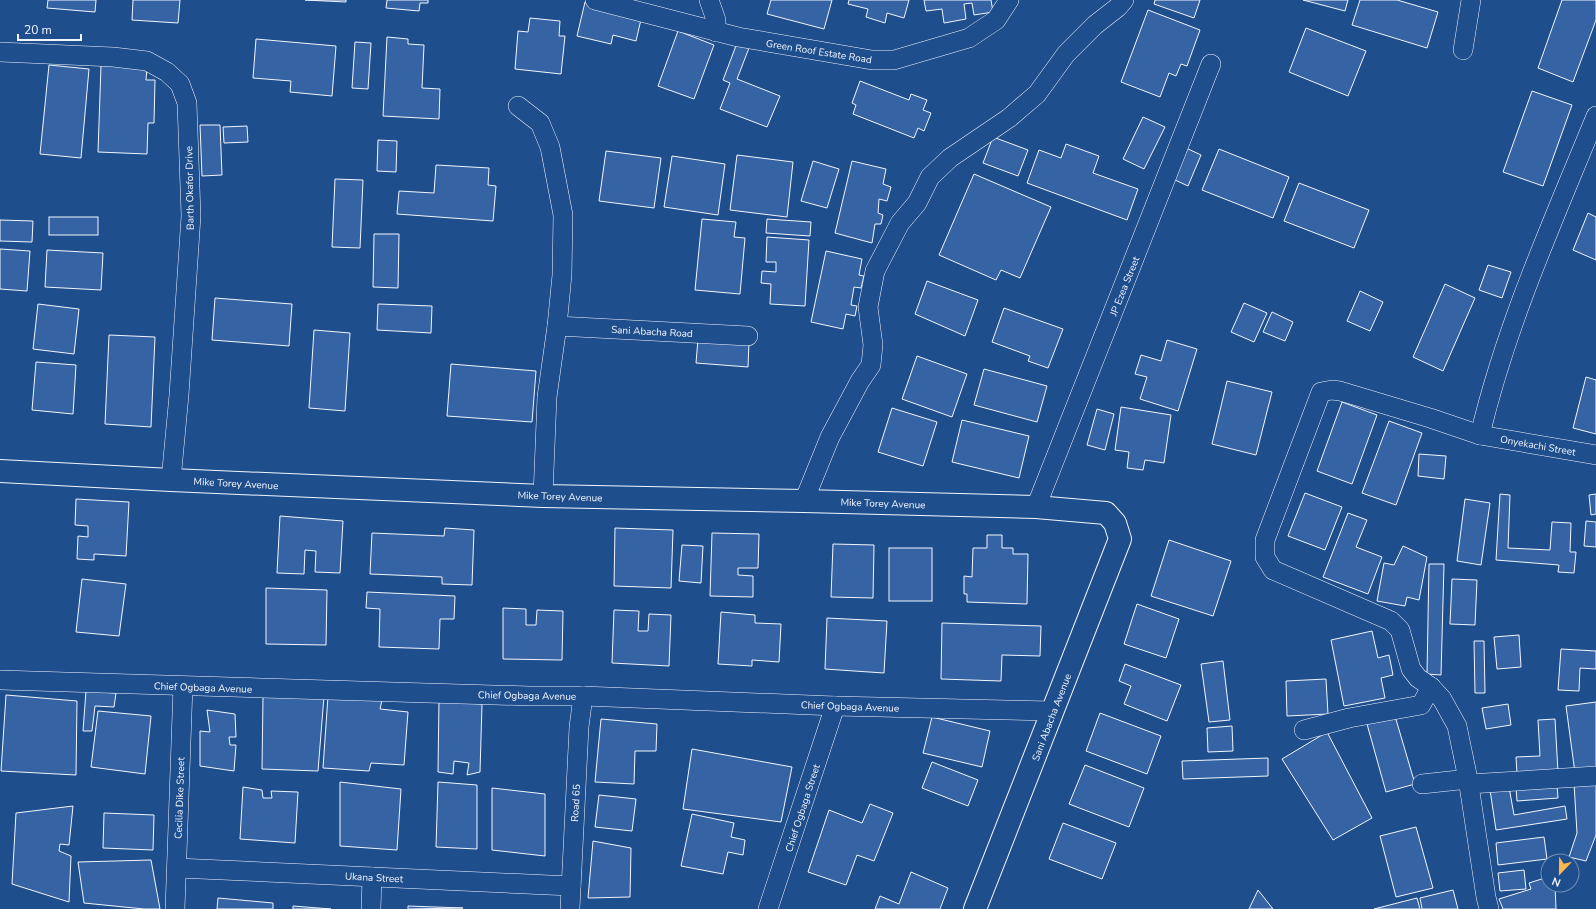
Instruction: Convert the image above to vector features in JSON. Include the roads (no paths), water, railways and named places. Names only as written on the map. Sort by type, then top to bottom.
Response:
[{"type":"main road","name":"Mike Torey Avenue","points":[[0,471],[543,496],[1036,507],[1106,513],[1115,523]]},
{"type":"main road","name":"Sani Abacha Avenue","points":[[975,909],[1120,539],[1115,523]]},
{"type":"street","name":"Green Roof Estate Road","points":[[595,0],[738,37],[872,60],[894,60],[969,38],[996,20],[1009,0]]},
{"type":"street","points":[[709,0],[716,20],[716,32]]},
{"type":"street","points":[[804,501],[830,437],[860,381],[871,365],[873,345],[868,307],[874,271],[900,223],[917,202],[930,177],[950,158],[1009,118],[1037,94],[1066,54],[1095,25],[1118,7],[1124,0]]},
{"type":"street","points":[[1463,50],[1471,0]]},
{"type":"street","name":"Barth Okafor Drive","points":[[0,52],[113,57],[147,61],[166,72],[180,84],[187,103],[191,216],[180,387],[171,480]]},
{"type":"street","name":"JP Ezea Street","points":[[1036,507],[1211,64]]},
{"type":"street","points":[[518,106],[540,123],[550,147],[563,215],[562,275],[557,326],[547,397],[543,496]]},
{"type":"street","points":[[1480,435],[1490,394],[1511,329],[1596,116]]},
{"type":"street","name":"Sani Abacha Road","points":[[557,326],[748,336]]},
{"type":"street","name":"Onyekachi Street","points":[[1431,687],[1418,678],[1411,670],[1400,630],[1391,620],[1273,570],[1265,557],[1265,540],[1321,392],[1332,390],[1340,391],[1430,418],[1480,435],[1596,455]]},
{"type":"street","name":"Chief Ogbaga Avenue","points":[[0,680],[530,696],[583,696],[836,706],[1053,711]]},
{"type":"street","name":"Cecilia Dike Street","points":[[176,909],[183,686]]},
{"type":"street","points":[[1304,730],[1349,718],[1421,705],[1431,687],[1442,699],[1457,726],[1468,781],[1489,909]]},
{"type":"street","name":"Road 65","points":[[570,909],[579,727],[583,696]]},
{"type":"street","name":"Chief Ogbaga Street","points":[[768,909],[836,706]]},
{"type":"street","points":[[1422,784],[1468,781],[1551,780],[1596,776]]},
{"type":"street","name":"Ukana Street","points":[[177,868],[571,886]]},
{"type":"street","points":[[371,909],[372,877]]}]
